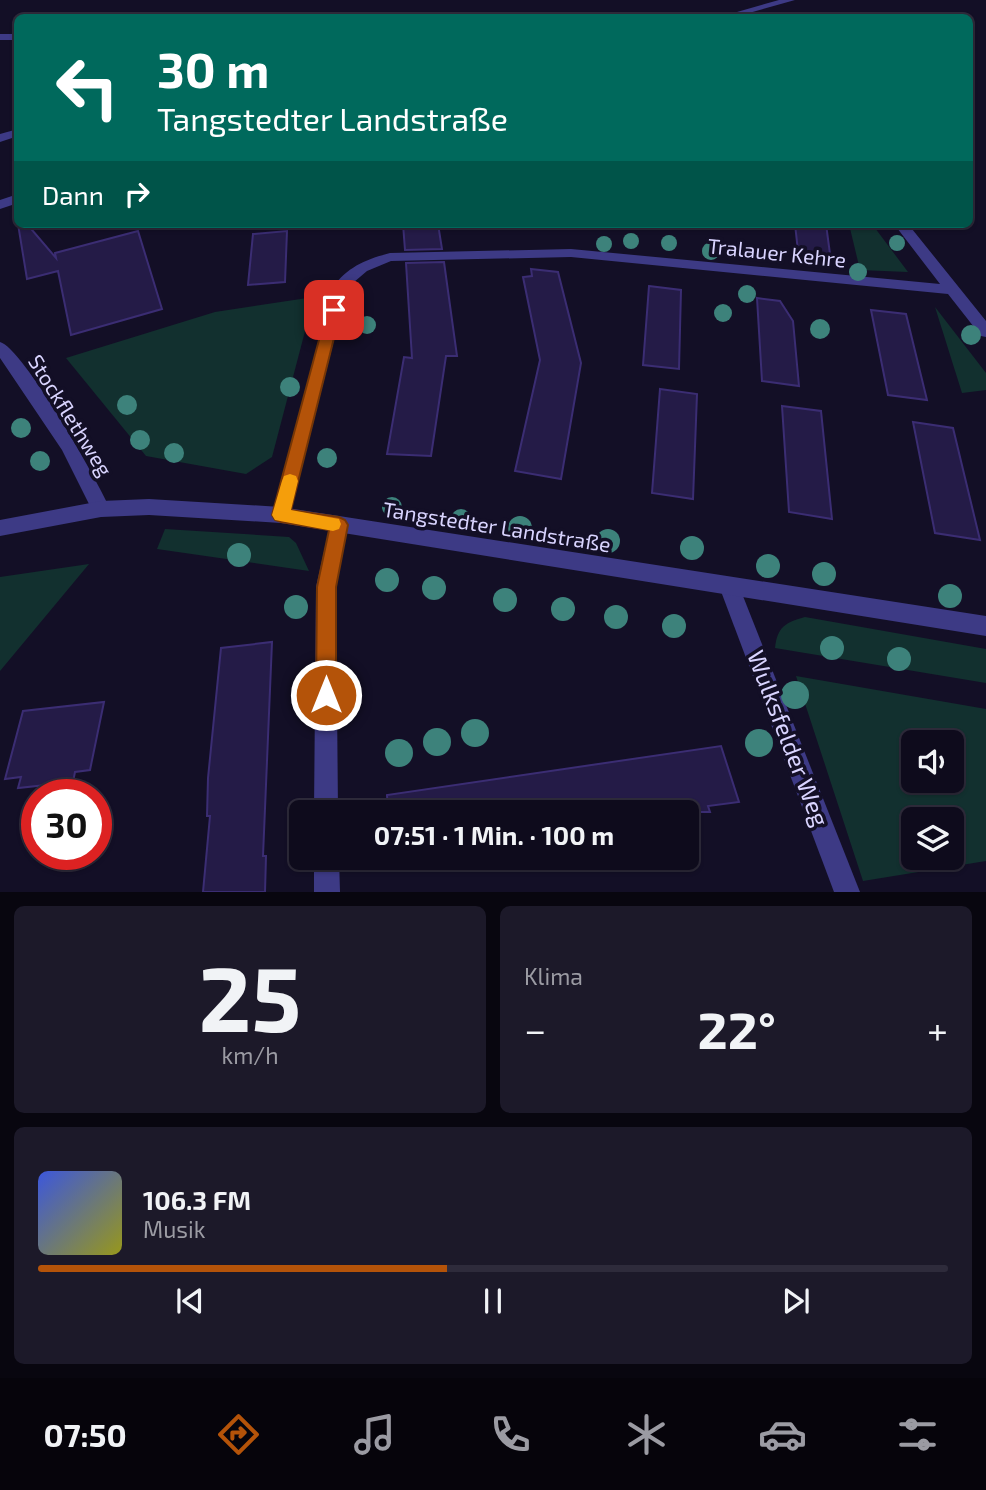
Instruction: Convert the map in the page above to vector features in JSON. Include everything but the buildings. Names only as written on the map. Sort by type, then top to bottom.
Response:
[{"type":"street","points":[[734,13],[790,0]]},
{"type":"street","points":[[904,228],[983,324]]},
{"type":"street","name":"Tralauer Kehre","points":[[281,515],[340,287],[355,270],[373,262],[390,257],[544,252],[918,288],[953,289]]},
{"type":"street","name":"Stockflethweg","points":[[0,347],[60,432],[88,478],[101,509]]},
{"type":"street","name":"Tangstedter Landstraße","points":[[0,528],[101,509],[149,507],[281,515],[986,626]]},
{"type":"street","points":[[326,800],[326,587],[339,525]]},
{"type":"street","name":"Wulksfelder Weg","points":[[729,586],[847,891]]},
{"type":"street","points":[[327,870],[327,891]]},
{"type":"green space","points":[[850,228],[875,228],[908,272],[860,270]]},
{"type":"green space","points":[[314,297],[272,457],[246,474],[146,456],[66,358],[215,312]]},
{"type":"green space","points":[[935,307],[986,373],[986,390],[962,393]]},
{"type":"green space","points":[[165,529],[289,537],[296,543],[309,571],[157,549]]},
{"type":"green space","points":[[89,564],[0,671],[0,577]]},
{"type":"green space","points":[[805,617],[986,649],[986,683],[775,648],[780,630]]},
{"type":"green space","points":[[796,676],[986,709],[986,861],[964,865],[964,807],[901,807],[901,870],[931,870],[863,881]]},
{"type":"slow traffic","points":[[290,481],[281,515],[333,524]]},
{"type":"route","points":[[326,695],[326,587],[339,525],[281,515],[334,310]]}]
